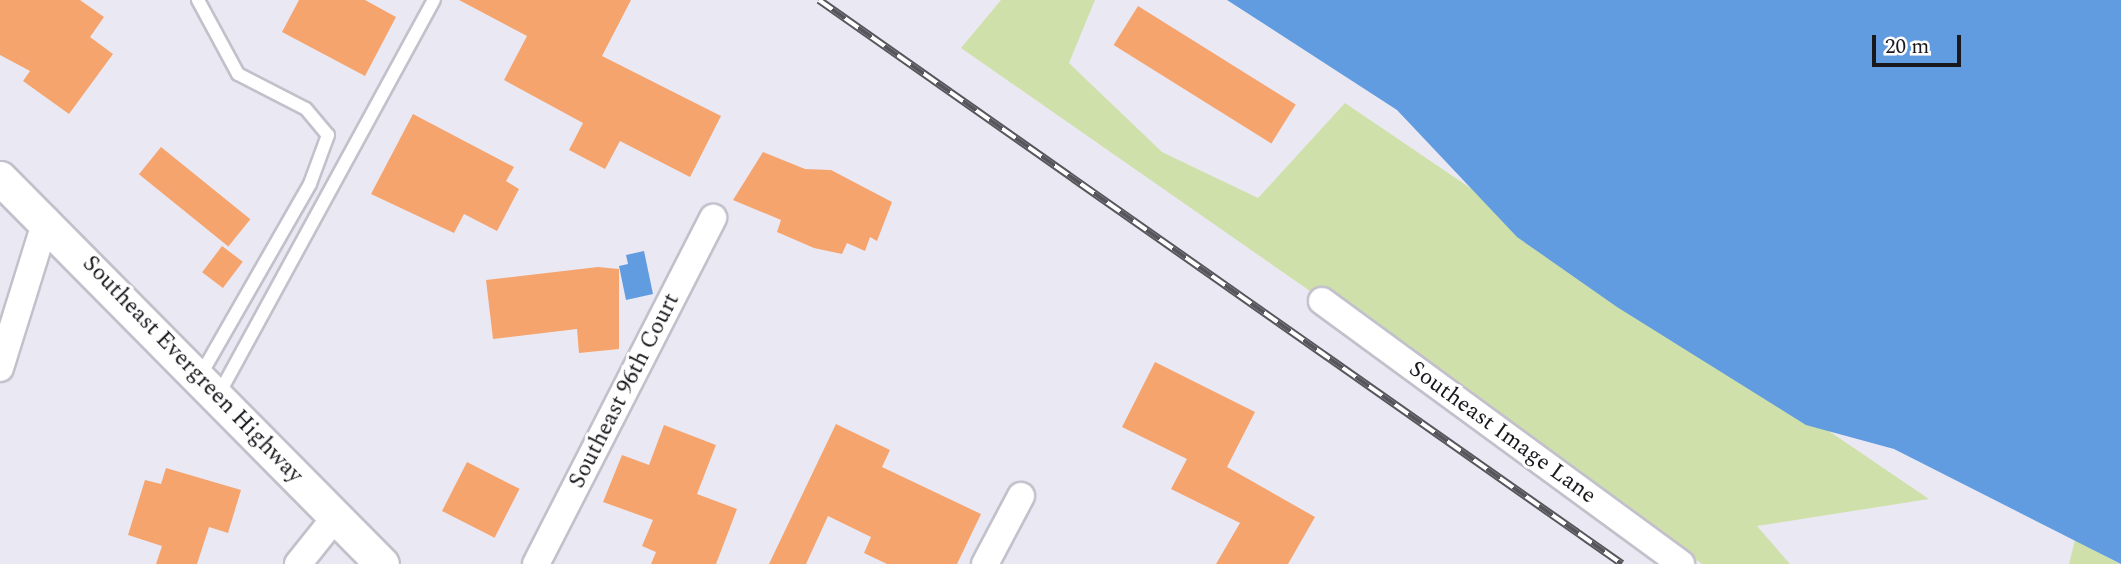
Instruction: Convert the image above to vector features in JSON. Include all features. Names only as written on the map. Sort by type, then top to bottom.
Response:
[{"type":"street","name":"Southeast Evergreen Highway","points":[[0,178],[46,220],[210,384],[334,519],[382,564]]},
{"type":"street","name":"Southeast 96th Court","points":[[536,564],[713,218]]},
{"type":"street","points":[[0,368],[46,220]]},
{"type":"street","name":"Southeast Image Lane","points":[[1322,301],[1681,564]]},
{"type":"street","points":[[985,564],[1021,496]]},
{"type":"street","points":[[298,564],[334,519]]},
{"type":"lane","points":[[198,0],[238,74],[306,109],[328,135],[310,184],[210,384]]},
{"type":"lane","points":[[210,384],[434,0]]},
{"type":"green space","points":[[1001,0],[1095,0],[1069,63],[1162,152],[1258,198],[1345,103],[1929,499],[1757,526],[1790,564],[1702,564],[961,48]]},
{"type":"green space","points":[[2075,540],[2120,564],[2069,564]]},
{"type":"water","points":[[1227,0],[2121,0],[2121,564],[1894,449],[1806,425],[1617,307],[1517,237],[1397,110]]},
{"type":"water","points":[[644,251],[653,294],[626,300],[619,266],[628,264],[626,255]]},
{"type":"building","points":[[0,0],[80,0],[104,17],[90,37],[113,54],[69,114],[23,81],[30,71],[0,55]]},
{"type":"building","points":[[299,0],[365,0],[396,17],[365,76],[282,32]]},
{"type":"building","points":[[459,0],[631,0],[602,56],[721,116],[690,177],[620,141],[605,169],[569,150],[583,123],[504,80],[527,36]]},
{"type":"building","points":[[1138,6],[1296,105],[1271,144],[1114,45]]},
{"type":"building","points":[[413,114],[514,167],[506,181],[519,189],[497,231],[464,214],[454,233],[371,194]]},
{"type":"building","points":[[161,147],[250,219],[228,247],[139,174]]},
{"type":"building","points":[[763,152],[805,169],[831,170],[892,202],[877,241],[870,237],[865,251],[847,243],[842,254],[814,248],[777,232],[781,220],[733,200]]},
{"type":"building","points":[[222,246],[243,262],[223,288],[202,272]]},
{"type":"building","points":[[598,267],[619,269],[619,349],[579,353],[577,329],[493,339],[486,280]]},
{"type":"building","points":[[1155,362],[1255,412],[1227,467],[1315,517],[1288,564],[1216,564],[1240,523],[1171,489],[1187,459],[1122,427]]},
{"type":"building","points":[[836,424],[890,450],[882,467],[981,514],[957,564],[887,564],[864,553],[871,537],[828,516],[806,564],[769,564]]},
{"type":"building","points":[[664,425],[716,445],[697,494],[737,509],[716,564],[651,564],[656,552],[642,546],[653,520],[603,502],[622,455],[649,465]]},
{"type":"building","points":[[467,462],[520,489],[495,538],[442,511]]},
{"type":"building","points":[[166,468],[241,490],[228,533],[209,527],[197,564],[156,564],[162,546],[128,535],[145,480],[161,484]]},
{"type":"railway","points":[[819,0],[1622,564]]}]
